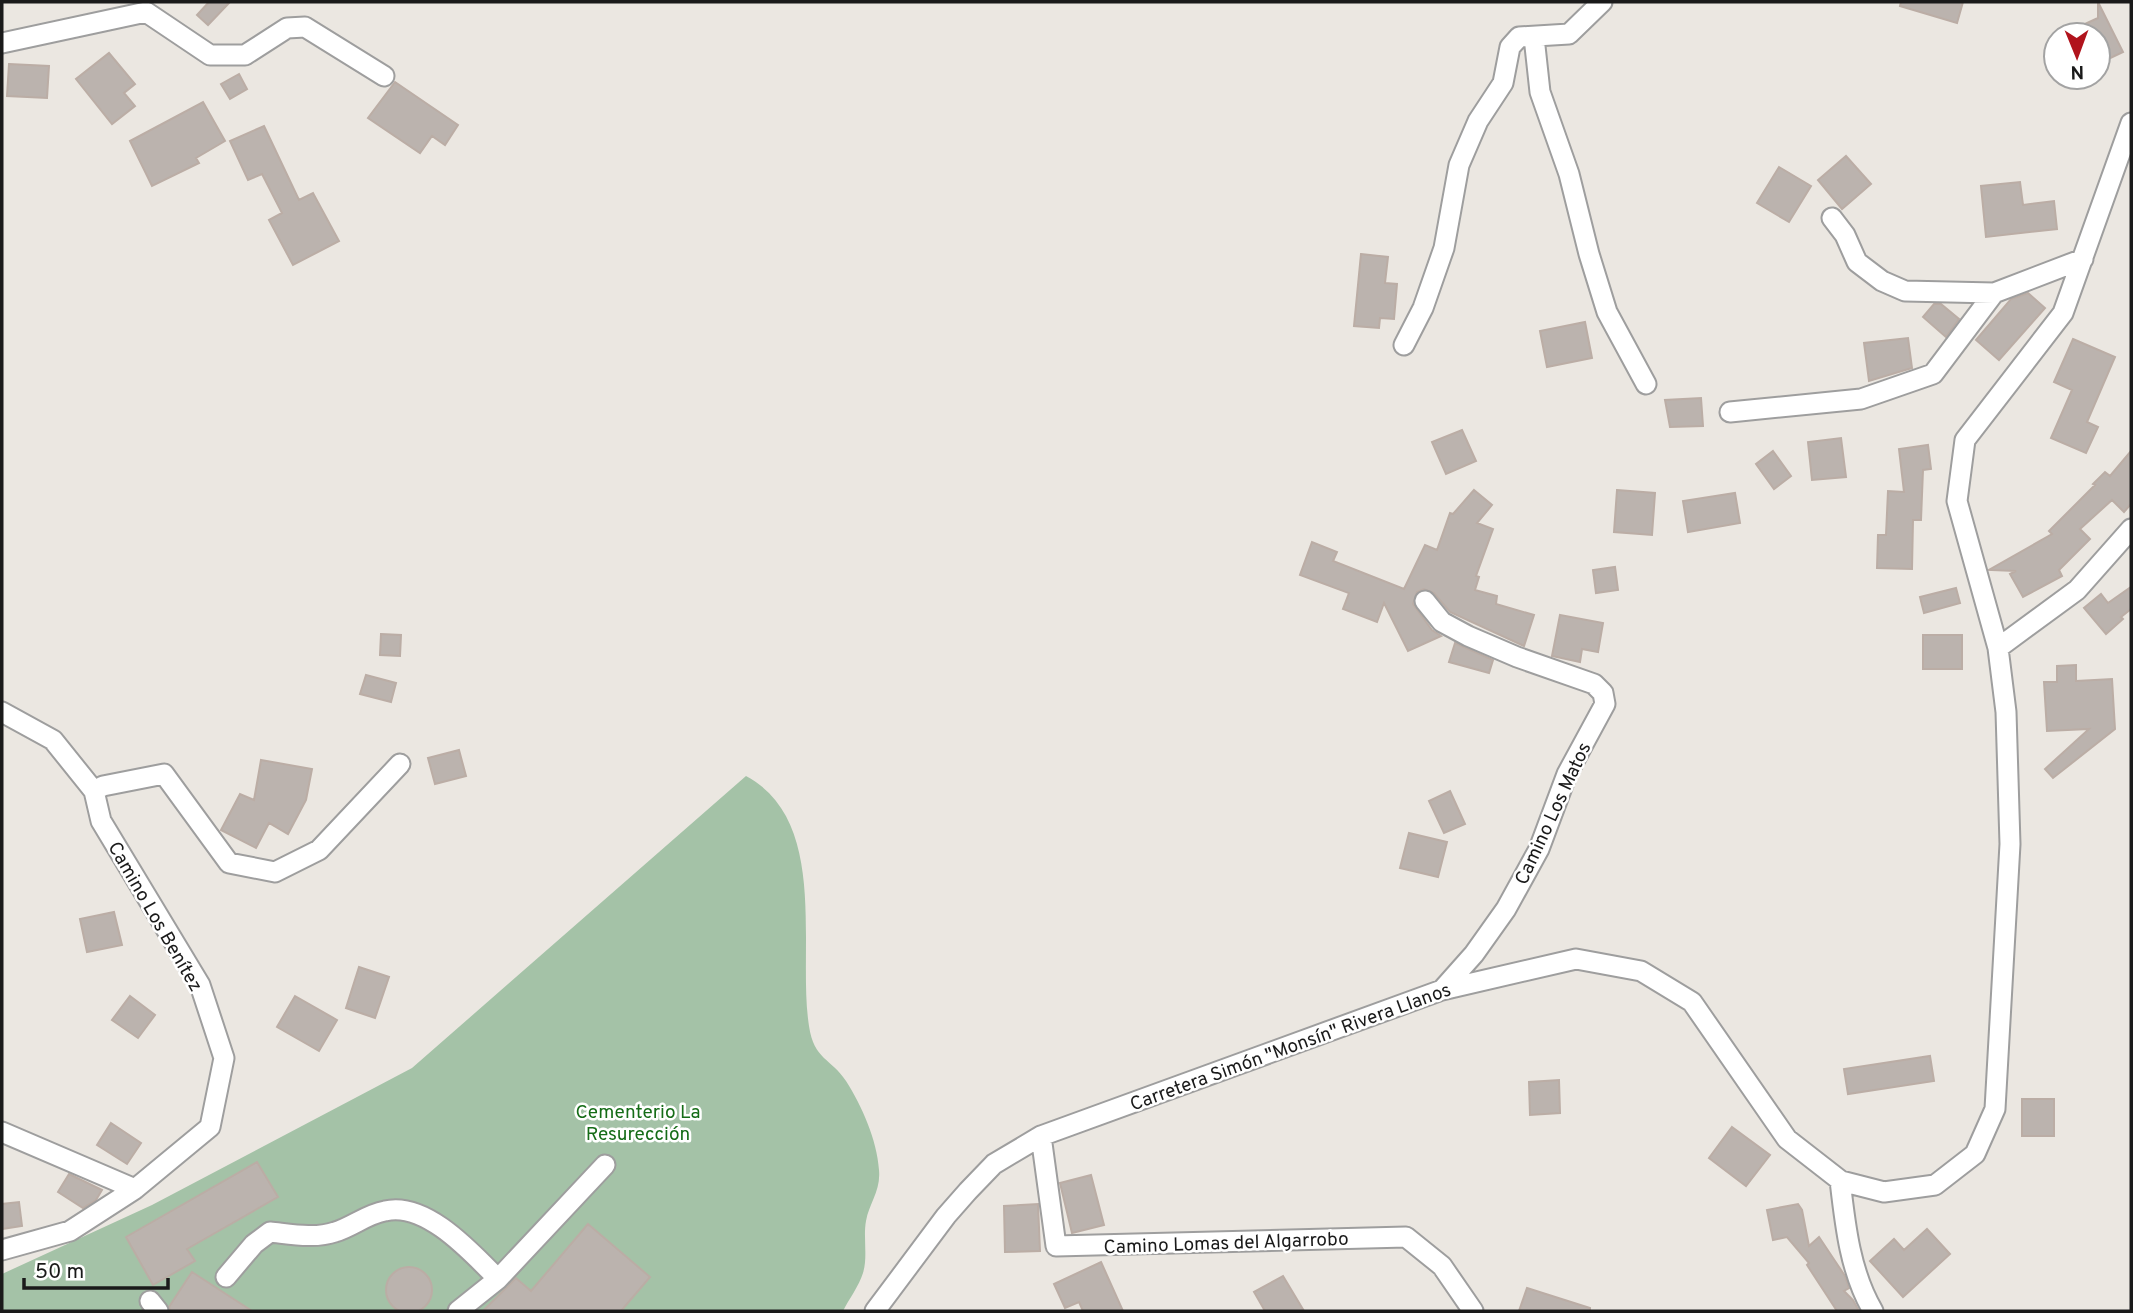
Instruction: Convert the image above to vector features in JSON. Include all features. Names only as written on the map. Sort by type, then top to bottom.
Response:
[{"type":"street","points":[[1404,345],[1423,308],[1444,248],[1459,165],[1478,121],[1503,83],[1510,47],[1518,37],[1569,34],[1602,2]]},
{"type":"street","points":[[2,43],[146,12],[210,55],[245,55],[287,28],[305,27],[384,76]]},
{"type":"street","points":[[1534,37],[1540,92],[1569,174],[1607,312],[1646,384]]},
{"type":"street","name":"Carretera Simón \"Monsín\" Rivera Llanos","points":[[875,1311],[946,1216],[976,1182],[994,1164],[1041,1136],[1442,990],[1577,959],[1641,971],[1692,1002],[1787,1139],[1840,1180],[1884,1192],[1935,1185],[1975,1154],[1995,1109],[2010,844],[2006,712],[1998,648],[1957,500],[1965,440],[2063,313],[2131,123]]},
{"type":"street","points":[[1832,218],[1845,234],[1857,262],[1882,281],[1905,291],[1994,293],[2083,259]]},
{"type":"street","points":[[1730,412],[1861,399],[1933,374],[1994,293]]},
{"type":"street","points":[[1998,648],[2077,590],[2131,529]]},
{"type":"street","name":"Camino Los Matos","points":[[1425,601],[1442,622],[1468,636],[1517,657],[1594,684],[1603,693],[1605,704],[1567,774],[1539,849],[1506,909],[1474,954],[1442,990]]},
{"type":"street","name":"Camino Los Benítez","points":[[2,712],[52,740],[94,792],[101,821],[200,985],[224,1058],[210,1127],[135,1189],[70,1231],[2,1250]]},
{"type":"street","points":[[94,792],[103,786],[164,774],[229,863],[275,872],[319,849],[400,764]]},
{"type":"street","points":[[2,1132],[135,1189]]},
{"type":"street","name":"Camino Lomas del Algarrobo","points":[[1041,1136],[1056,1246],[1406,1237],[1442,1266],[1474,1311]]},
{"type":"street","points":[[458,1311],[498,1279],[605,1165]]},
{"type":"street","points":[[1840,1180],[1847,1241],[1867,1301],[1873,1311]]},
{"type":"street","points":[[226,1277],[254,1244],[270,1232],[332,1234],[386,1210],[409,1212],[436,1223],[467,1248],[498,1279]]},
{"type":"green space","name":"Cementerio La Resurección","points":[[746,776],[772,797],[790,823],[800,855],[804,889],[806,995],[811,1037],[819,1052],[840,1073],[852,1091],[868,1124],[878,1159],[877,1191],[865,1227],[863,1273],[843,1311],[2,1311],[2,1274],[152,1205],[412,1068]]},
{"type":"building","points":[[209,2],[230,2],[208,25],[197,15]]},
{"type":"building","points":[[1901,2],[1963,2],[1957,23],[1900,6]]},
{"type":"building","points":[[2098,2],[2108,21],[2091,21],[2098,18]]},
{"type":"building","points":[[2112,30],[2123,52],[2112,57]]},
{"type":"building","points":[[109,53],[135,84],[124,93],[135,106],[112,124],[76,79]]},
{"type":"building","points":[[9,64],[49,66],[47,98],[7,96]]},
{"type":"building","points":[[239,74],[247,89],[230,99],[221,84]]},
{"type":"building","points":[[395,82],[458,125],[445,145],[432,136],[420,153],[368,118]]},
{"type":"building","points":[[203,102],[225,141],[196,158],[199,163],[152,186],[130,141]]},
{"type":"building","points":[[264,126],[299,200],[313,193],[339,241],[293,265],[269,220],[282,213],[262,174],[248,180],[230,141]]},
{"type":"building","points":[[1846,156],[1871,184],[1842,209],[1818,180]]},
{"type":"building","points":[[1779,167],[1811,186],[1789,222],[1757,203]]},
{"type":"building","points":[[2020,182],[2023,205],[2054,201],[2057,229],[1986,237],[1981,186]]},
{"type":"building","points":[[1361,254],[1388,257],[1385,283],[1397,284],[1394,319],[1380,318],[1379,328],[1354,326]]},
{"type":"building","points":[[2028,293],[2045,308],[1999,360],[1976,340],[2011,299]]},
{"type":"building","points":[[1934,304],[1941,304],[1959,319],[1946,337],[1923,317]]},
{"type":"building","points":[[1585,322],[1592,358],[1547,367],[1540,331]]},
{"type":"building","points":[[1908,338],[1912,368],[1869,381],[1864,343]]},
{"type":"building","points":[[2073,339],[2115,357],[2087,422],[2098,427],[2086,453],[2051,438],[2072,390],[2054,382]]},
{"type":"building","points":[[1701,398],[1703,426],[1670,427],[1665,400]]},
{"type":"building","points":[[1462,430],[1476,461],[1446,474],[1432,442]]},
{"type":"building","points":[[1841,438],[1846,477],[1812,480],[1808,442]]},
{"type":"building","points":[[1928,445],[1931,469],[1923,470],[1921,520],[1913,520],[1912,569],[1877,568],[1878,535],[1886,535],[1888,491],[1904,492],[1899,449]]},
{"type":"building","points":[[1773,451],[1791,476],[1774,489],[1756,464]]},
{"type":"building","points":[[2131,451],[2131,504],[2124,512],[2112,500],[2080,529],[2090,539],[2059,570],[2062,576],[2023,597],[2010,574],[2016,571],[1989,570],[2052,534],[2049,531],[2095,485],[2093,484],[2105,472],[2110,476]]},
{"type":"building","points":[[1474,490],[1492,505],[1477,523],[1493,529],[1476,576],[1479,577],[1475,590],[1497,596],[1496,604],[1534,615],[1524,646],[1450,612],[1434,593],[1424,589],[1417,592],[1413,604],[1432,630],[1441,636],[1408,651],[1384,603],[1377,622],[1343,609],[1349,593],[1300,575],[1312,542],[1337,552],[1333,561],[1404,589],[1425,545],[1437,550],[1450,513],[1453,514]]},
{"type":"building","points":[[1617,490],[1655,493],[1652,535],[1614,532]]},
{"type":"building","points":[[1735,493],[1740,523],[1688,532],[1683,501]]},
{"type":"building","points":[[1615,567],[1618,590],[1596,593],[1593,570]]},
{"type":"building","points":[[2131,587],[2131,609],[2106,634],[2084,608],[2101,594],[2108,603]]},
{"type":"building","points":[[1956,588],[1960,603],[1924,613],[1920,597]]},
{"type":"building","points":[[1560,615],[1603,623],[1598,652],[1582,649],[1580,662],[1552,656]]},
{"type":"building","points":[[381,634],[401,635],[400,656],[380,655]]},
{"type":"building","points":[[1923,635],[1962,635],[1962,669],[1923,669]]},
{"type":"building","points":[[1455,643],[1493,660],[1489,673],[1449,662]]},
{"type":"building","points":[[2076,665],[2076,681],[2112,679],[2115,729],[2053,778],[2045,769],[2089,729],[2047,731],[2044,682],[2057,682],[2057,666]]},
{"type":"building","points":[[366,675],[396,683],[391,702],[360,694]]},
{"type":"building","points":[[459,750],[466,776],[435,784],[428,758]]},
{"type":"building","points":[[261,760],[312,769],[306,800],[288,834],[269,823],[256,848],[221,830],[240,794],[254,800]]},
{"type":"building","points":[[1450,791],[1465,824],[1444,833],[1429,801]]},
{"type":"building","points":[[1409,833],[1447,842],[1438,877],[1400,868]]},
{"type":"building","points":[[114,912],[122,945],[87,952],[80,919]]},
{"type":"building","points":[[359,967],[389,977],[375,1018],[346,1008]]},
{"type":"building","points":[[130,996],[155,1015],[138,1038],[112,1020]]},
{"type":"building","points":[[295,996],[337,1020],[319,1051],[277,1027]]},
{"type":"building","points":[[1930,1056],[1934,1081],[1848,1094],[1844,1069]]},
{"type":"building","points":[[1559,1080],[1560,1113],[1530,1115],[1529,1082]]},
{"type":"building","points":[[2022,1099],[2054,1099],[2054,1136],[2022,1136]]},
{"type":"building","points":[[111,1123],[141,1143],[127,1164],[97,1145]]},
{"type":"building","points":[[1732,1127],[1770,1155],[1746,1186],[1709,1158]]},
{"type":"building","points":[[257,1162],[278,1197],[187,1249],[195,1261],[153,1285],[126,1237]]},
{"type":"building","points":[[69,1174],[102,1190],[96,1200],[83,1208],[58,1192]]},
{"type":"building","points":[[1091,1175],[1104,1225],[1072,1233],[1060,1183]]},
{"type":"building","points":[[19,1202],[22,1226],[2,1229],[2,1204]]},
{"type":"building","points":[[1038,1204],[1040,1251],[1005,1252],[1004,1206]]},
{"type":"building","points":[[1798,1204],[1802,1210],[1809,1246],[1819,1237],[1845,1276],[1849,1288],[1844,1291],[1859,1311],[1837,1311],[1807,1265],[1809,1263],[1787,1237],[1773,1240],[1767,1210]]},
{"type":"building","points":[[588,1224],[650,1277],[621,1311],[483,1311],[516,1278],[531,1291]]},
{"type":"building","points":[[1927,1229],[1950,1254],[1903,1297],[1870,1261],[1894,1239],[1904,1250]]},
{"type":"building","points":[[1101,1262],[1123,1311],[1083,1311],[1079,1302],[1065,1308],[1054,1284]]},
{"type":"building","points":[[409,1267],[425,1274],[432,1290],[425,1306],[409,1313],[393,1306],[386,1290],[393,1274]]},
{"type":"building","points":[[192,1272],[252,1311],[170,1311],[169,1307]]},
{"type":"building","points":[[1283,1276],[1304,1311],[1265,1311],[1254,1292]]},
{"type":"building","points":[[1527,1288],[1590,1308],[1590,1311],[1519,1311]]}]
